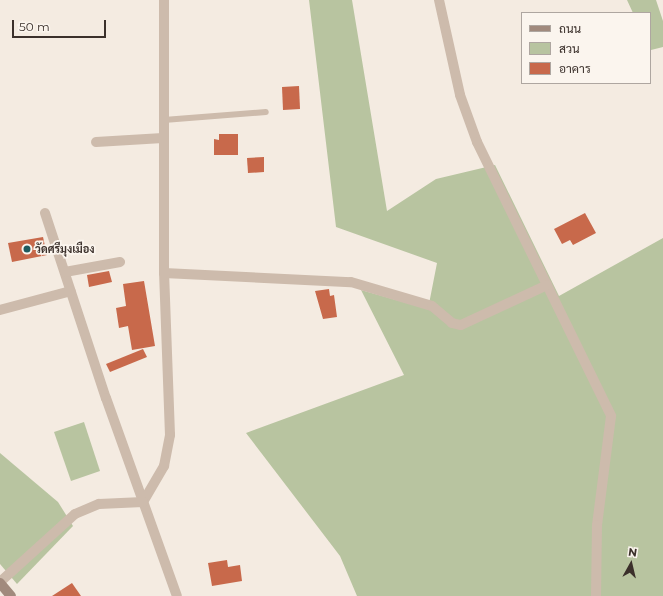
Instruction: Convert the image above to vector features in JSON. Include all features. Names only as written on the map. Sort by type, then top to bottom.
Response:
[{"type":"street","points":[[143,502],[164,466],[170,435],[164,273],[164,0]]},
{"type":"street","points":[[439,0],[460,95],[477,142],[610,416],[597,525],[596,596]]},
{"type":"street","points":[[96,142],[163,138]]},
{"type":"street","points":[[45,213],[143,502],[177,596]]},
{"type":"street","points":[[65,272],[120,262]]},
{"type":"street","points":[[164,273],[351,282],[432,306],[452,323],[461,325],[546,285]]},
{"type":"street","points":[[0,310],[71,291]]},
{"type":"street","points":[[11,596],[0,582],[75,514],[98,504],[143,502]]},
{"type":"lane","points":[[164,120],[266,112]]},
{"type":"green space","points":[[309,0],[352,0],[387,211],[436,179],[495,165],[559,296],[663,238],[663,596],[357,596],[340,556],[246,433],[404,375],[361,290],[428,309],[437,263],[336,227]]},
{"type":"green space","points":[[627,0],[656,0],[663,21],[663,47],[651,50],[651,12],[633,12]]},
{"type":"green space","points":[[84,422],[100,471],[71,481],[54,432]]},
{"type":"green space","points":[[0,453],[58,502],[73,526],[17,584],[0,564]]},
{"type":"building","points":[[299,86],[300,109],[283,110],[282,87]]},
{"type":"building","points":[[219,134],[238,134],[238,155],[214,155],[214,139],[219,140]]},
{"type":"building","points":[[264,157],[264,172],[248,173],[247,158]]},
{"type":"building","points":[[585,213],[596,233],[573,245],[570,240],[562,244],[554,229]]},
{"type":"building","name":"วัดศรีมุงเมือง","points":[[43,237],[47,255],[12,262],[8,243]]},
{"type":"building","points":[[109,271],[112,282],[89,287],[87,275]]},
{"type":"building","points":[[144,281],[155,346],[132,350],[128,326],[119,328],[116,308],[126,306],[123,284]]},
{"type":"building","points":[[329,289],[330,296],[334,295],[337,317],[323,319],[315,291]]},
{"type":"building","points":[[143,349],[147,357],[110,372],[106,364]]},
{"type":"building","points":[[227,560],[228,567],[240,565],[242,581],[212,586],[208,563]]},
{"type":"building","points":[[72,583],[81,596],[52,596]]},
{"type":"place","name":"วัดศรีมุงเมือง","points":[[27,249]]}]
